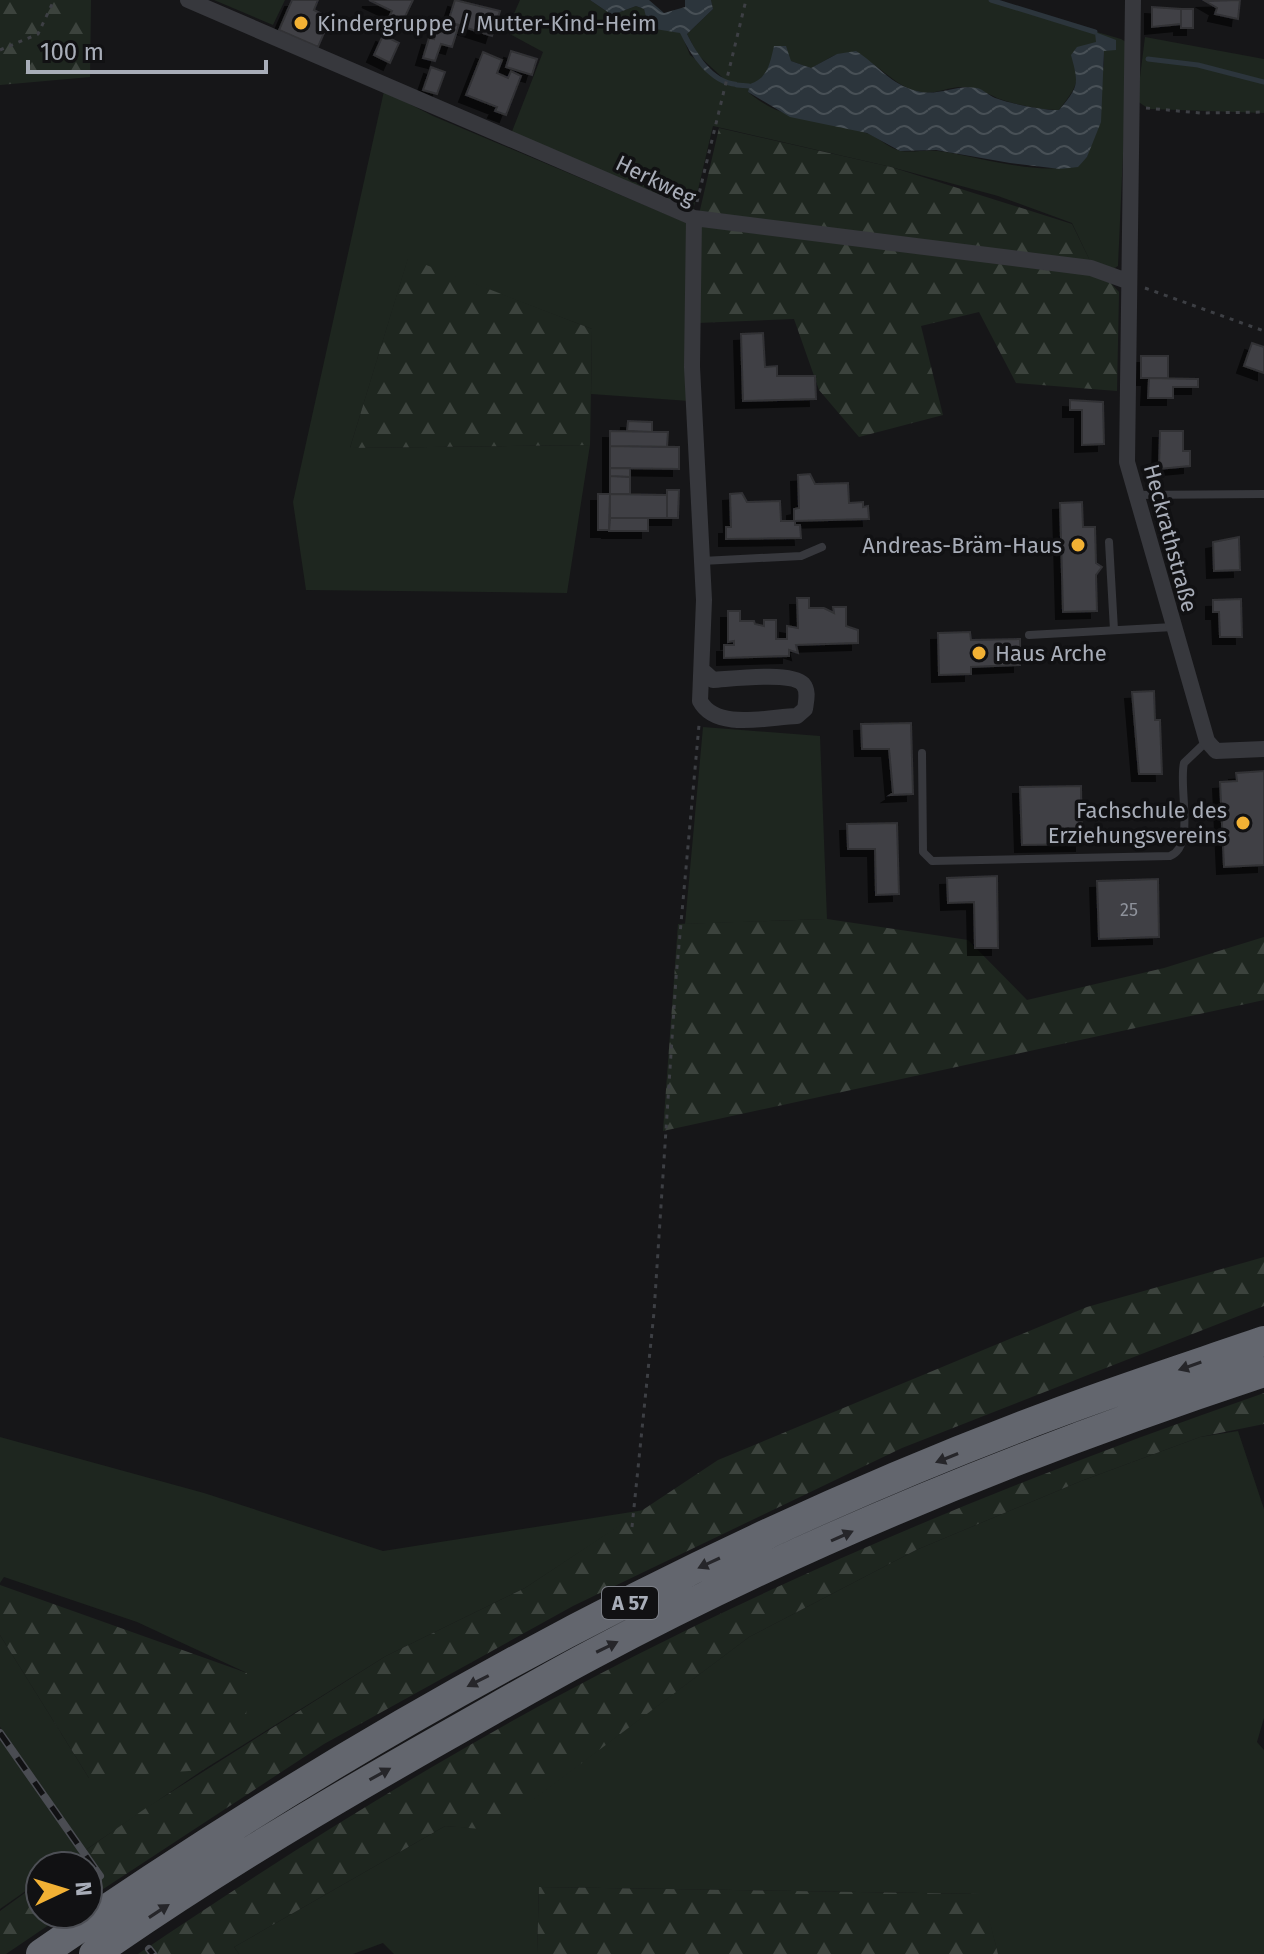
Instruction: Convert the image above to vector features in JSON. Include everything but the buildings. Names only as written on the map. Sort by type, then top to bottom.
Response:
[{"type":"highway","name":"A 57","points":[[41,1954],[260,1809],[446,1698],[704,1564],[883,1484],[1061,1411],[1264,1341]]},
{"type":"highway","name":"A 57","points":[[94,1954],[362,1784],[605,1648],[736,1583],[912,1505],[1055,1446],[1264,1372]]},
{"type":"street","name":"Herkweg","points":[[188,0],[694,218],[692,367],[702,561],[700,701]]},
{"type":"street","name":"Heckrathstraße","points":[[1133,0],[1127,462],[1207,741]]},
{"type":"street","points":[[694,218],[1091,268],[1127,281]]},
{"type":"street","points":[[700,701],[710,715],[722,719],[797,716],[805,709],[807,697],[801,682],[786,677],[713,680],[702,670]]},
{"type":"street","points":[[1207,741],[1216,751],[1264,749]]},
{"type":"lane","points":[[1134,495],[1264,494]]},
{"type":"lane","points":[[1109,542],[1114,630]]},
{"type":"lane","points":[[702,561],[801,556],[822,547]]},
{"type":"lane","points":[[1029,635],[1173,627]]},
{"type":"lane","points":[[922,753],[923,852],[932,861],[1170,856],[1177,853],[1184,841],[1184,763],[1207,741]]},
{"type":"path","points":[[0,50],[38,34],[54,0]]},
{"type":"path","points":[[694,218],[746,0]]},
{"type":"path","points":[[1132,102],[1149,109],[1187,112],[1264,112]]},
{"type":"path","points":[[1127,281],[1264,331]]},
{"type":"path","points":[[632,1527],[654,1312],[676,978],[700,701]]},
{"type":"green space","points":[[0,0],[91,0],[90,77],[0,85]]},
{"type":"green space","points":[[214,0],[285,0],[273,25]]},
{"type":"green space","points":[[520,0],[590,0],[612,15],[636,6],[644,9],[655,23],[681,33],[690,55],[726,81],[698,55],[687,34],[713,9],[711,0],[988,0],[1121,39],[1128,43],[1118,266],[1113,269],[1090,261],[1072,223],[998,196],[891,167],[713,126],[693,211],[511,134],[543,52],[506,32]],"holes":[[[1096,33],[1104,50],[1087,157],[1075,165],[1058,168],[1017,166],[938,151],[901,151],[853,128],[778,111],[748,92],[769,70],[791,61],[811,68],[836,55],[850,54],[869,62],[905,87],[922,93],[968,87],[1016,104],[1059,110],[1076,83],[1074,64],[1096,42]]]},
{"type":"green space","points":[[1145,37],[1264,59],[1264,113],[1149,109],[1137,101]]},
{"type":"green space","points":[[384,91],[433,116],[687,223],[689,401],[591,394],[592,329],[408,259],[350,448],[590,445],[567,593],[306,590],[293,502]]},
{"type":"green space","points":[[719,128],[891,167],[1072,224],[1090,261],[1119,292],[1117,391],[1016,383],[979,312],[921,326],[943,415],[859,437],[819,390],[794,319],[697,323],[697,223]]},
{"type":"green space","points":[[408,258],[592,329],[590,445],[350,448]]},
{"type":"green space","points":[[703,727],[820,736],[827,919],[685,924]]},
{"type":"green space","points":[[827,919],[968,940],[1027,1000],[1164,968],[1264,937],[1264,1000],[663,1131],[678,924]]},
{"type":"green space","points":[[1264,1257],[1264,1306],[902,1448],[573,1606],[324,1744],[104,1888],[104,1850],[86,1850],[146,1808],[386,1656],[525,1588],[718,1460],[1087,1307]]},
{"type":"green space","points":[[1264,1393],[1264,1424],[1200,1437],[1081,1481],[916,1550],[749,1637],[493,1830],[445,1826],[234,1947],[239,1954],[138,1954],[284,1858],[432,1767],[531,1711],[734,1607],[944,1514]]},
{"type":"green space","points":[[1238,1431],[1264,1509],[1264,1718],[1257,1742],[1264,1750],[1264,1954],[998,1954],[982,1894],[539,1887],[537,1954],[394,1954],[383,1943],[353,1954],[239,1954],[234,1947],[445,1826],[493,1829],[749,1637],[916,1550],[1081,1481],[1200,1437]]},
{"type":"green space","points":[[0,1437],[204,1493],[383,1551],[644,1510],[525,1588],[386,1656],[203,1770],[86,1850],[24,1850],[24,1892],[0,1909],[0,1740],[71,1831],[0,1727],[0,1635],[89,1778],[247,1673],[137,1622],[4,1577],[0,1583]]},
{"type":"green space","points":[[0,1585],[247,1673],[246,1727],[203,1770],[89,1778],[0,1635]]},
{"type":"green space","points":[[539,1887],[983,1894],[998,1954],[537,1954]]},
{"type":"green space","points":[[24,1894],[24,1930],[41,1930],[6,1954],[0,1954],[0,1911]]},
{"type":"water","points":[[590,0],[649,0],[664,13],[685,7],[685,0],[711,0],[713,9],[687,34],[707,65],[720,76],[737,82],[737,87],[718,81],[702,68],[680,33],[649,28],[644,9],[636,6],[612,15]]},
{"type":"water","points":[[1095,32],[1116,40],[1116,50],[1104,51],[1101,122],[1087,157],[1078,167],[1060,169],[936,150],[900,151],[867,133],[790,117],[748,92],[750,84],[761,78],[767,69],[774,46],[786,46],[791,61],[811,68],[837,54],[856,51],[892,79],[917,91],[977,88],[1007,102],[1059,110],[1076,84],[1071,55],[1077,47],[1096,42]]},
{"type":"waterway","points":[[991,0],[1095,32]]},
{"type":"waterway","points":[[1148,59],[1198,65],[1264,82]]},
{"type":"waterway","points":[[737,85],[749,86]]},
{"type":"railway","points":[[0,1733],[82,1850]]},
{"type":"railway","points":[[149,1949],[153,1954]]},
{"type":"place","name":"Kindergruppe / Mutter-Kind-Heim","points":[[301,23]]},
{"type":"place","name":"Andreas-Bräm-Haus","points":[[1078,545]]},
{"type":"place","name":"Haus Arche","points":[[979,653]]},
{"type":"place","name":"Fachschule des Erziehungsvereins","points":[[1243,823]]}]
